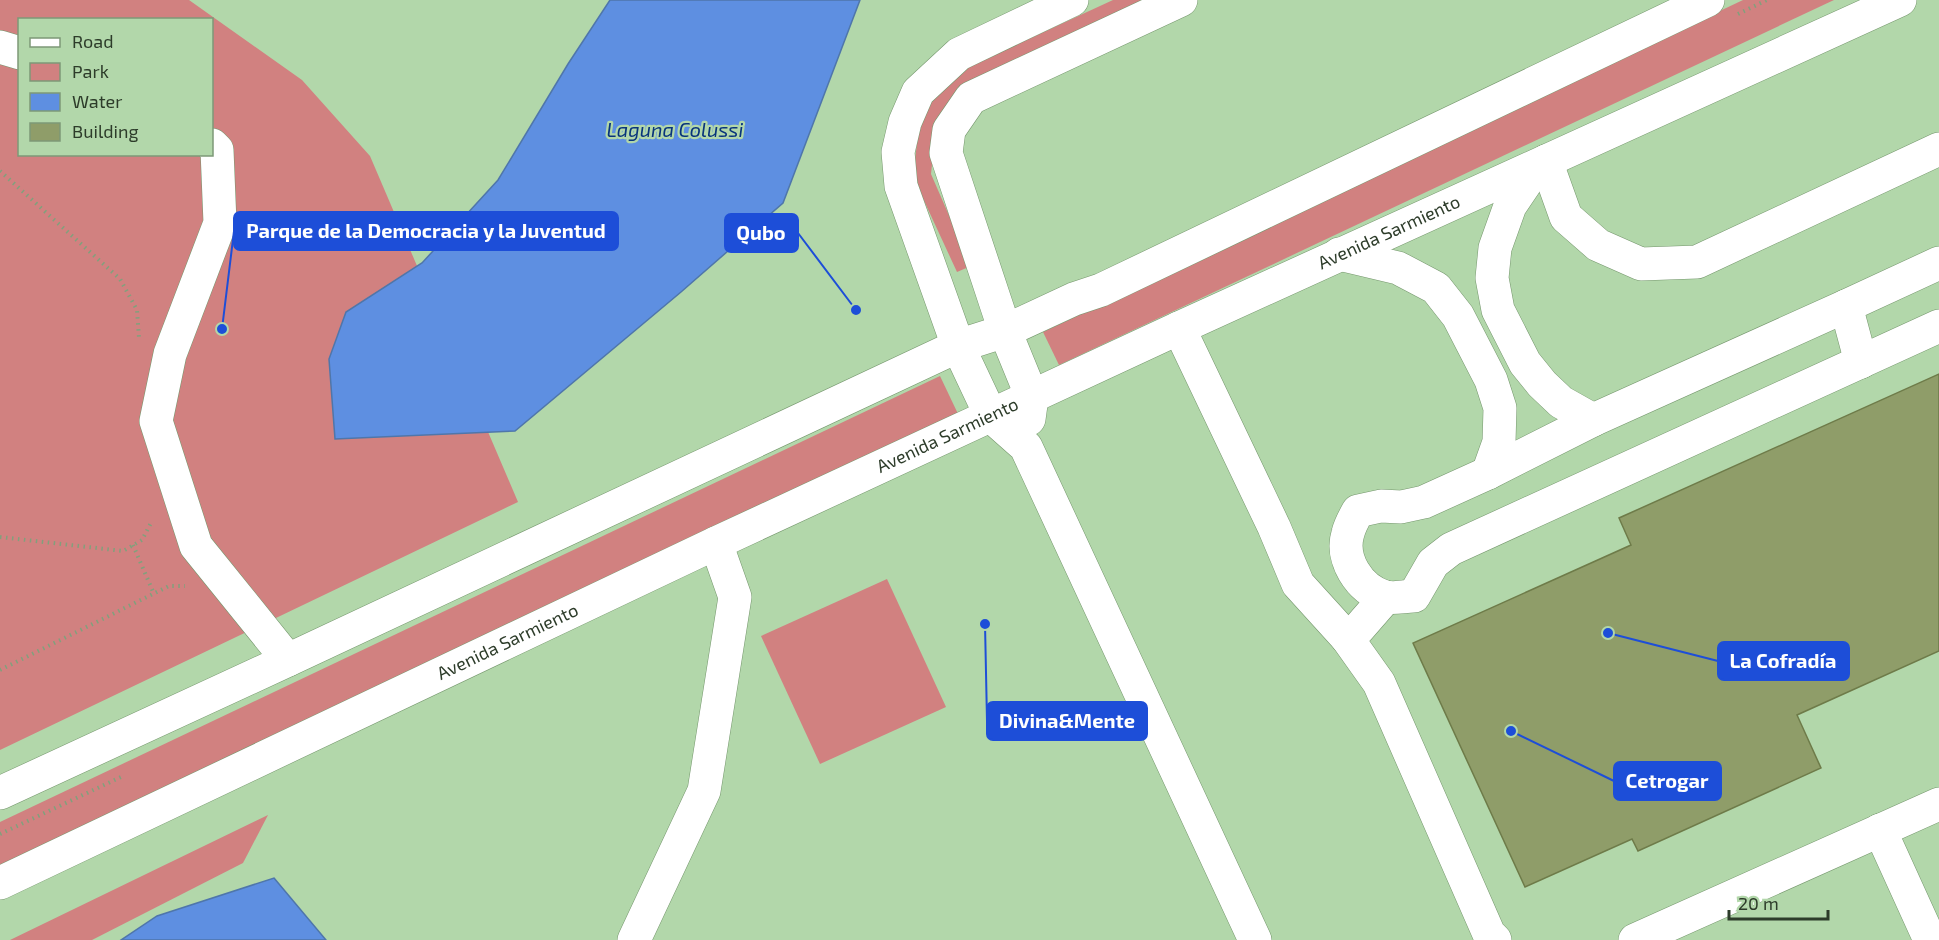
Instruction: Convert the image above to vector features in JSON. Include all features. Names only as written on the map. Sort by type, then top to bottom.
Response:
[{"type":"main road","points":[[1072,0],[959,54],[918,92],[905,122],[898,152],[902,186],[958,346],[991,416],[1026,447],[1255,940]]},
{"type":"main road","points":[[1026,447],[1032,397],[1005,331],[946,153],[949,130],[971,98],[1181,0]]},
{"type":"main road","points":[[0,793],[958,346],[1005,331],[1074,299],[1101,290],[1708,0]]},
{"type":"main road","name":"Avenida Sarmiento","points":[[0,883],[716,543],[1339,254],[1900,0]]},
{"type":"main road","points":[[0,46],[18,52]]},
{"type":"main road","points":[[213,146],[217,150],[220,223],[170,354],[156,421],[196,546],[288,660]]},
{"type":"main road","points":[[1593,420],[1561,402],[1542,384],[1525,363],[1498,309],[1492,278],[1495,248],[1510,206],[1541,163],[1566,217],[1598,245],[1641,264],[1697,262],[1939,149]]},
{"type":"main road","points":[[1339,254],[1398,268],[1436,288],[1458,316],[1491,380],[1500,408],[1498,442],[1488,473]]},
{"type":"main road","points":[[1939,262],[1593,420],[1488,473],[1424,502],[1401,507],[1381,506],[1358,511],[1347,534],[1347,556],[1354,573],[1365,585],[1386,597],[1414,596],[1433,563],[1451,549],[1939,326]]},
{"type":"main road","points":[[1846,306],[1861,362]]},
{"type":"main road","points":[[1179,328],[1274,527],[1298,584],[1347,638],[1379,682],[1489,934],[1496,940]]},
{"type":"main road","points":[[634,940],[704,791],[735,597],[716,543]]},
{"type":"main road","points":[[1347,638],[1359,628],[1386,597]]},
{"type":"main road","points":[[1635,940],[1939,804]]},
{"type":"main road","points":[[1880,830],[1930,926]]},
{"type":"path","points":[[0,171],[120,279],[137,310],[140,348]]},
{"type":"path","points":[[0,537],[123,551],[142,540],[157,512]]},
{"type":"path","points":[[133,546],[154,594]]},
{"type":"path","points":[[0,670],[170,586],[189,586]]},
{"type":"green space","points":[[0,0],[189,0],[302,80],[370,156],[518,502],[0,750]]},
{"type":"green space","points":[[1113,0],[1158,0],[935,136],[931,174],[971,266],[957,272],[920,192],[914,168],[918,135],[932,97],[957,72]]},
{"type":"green space","points":[[1743,0],[1834,0],[1059,365],[1043,332]]},
{"type":"green space","points":[[940,376],[959,416],[0,868],[0,822]]},
{"type":"green space","points":[[887,579],[946,707],[820,764],[761,636]]},
{"type":"green space","points":[[268,815],[243,863],[92,940],[10,940]]},
{"type":"water","name":"Laguna Colussi","points":[[610,0],[860,0],[783,203],[515,431],[335,439],[329,359],[346,312],[422,263],[498,180],[568,64]]},
{"type":"water","points":[[274,878],[326,940],[121,940],[157,916]]},
{"type":"building","points":[[1939,374],[1939,651],[1797,715],[1821,768],[1638,851],[1632,839],[1525,887],[1413,643],[1631,545],[1619,518]]},
{"type":"place","name":"Qubo","points":[[856,310]]},
{"type":"place","name":"Parque de la Democracia y la Juventud","points":[[222,329]]},
{"type":"place","name":"Divina&Mente","points":[[985,624]]},
{"type":"place","name":"La Cofradía","points":[[1608,633]]},
{"type":"place","name":"Cetrogar","points":[[1511,731]]}]
